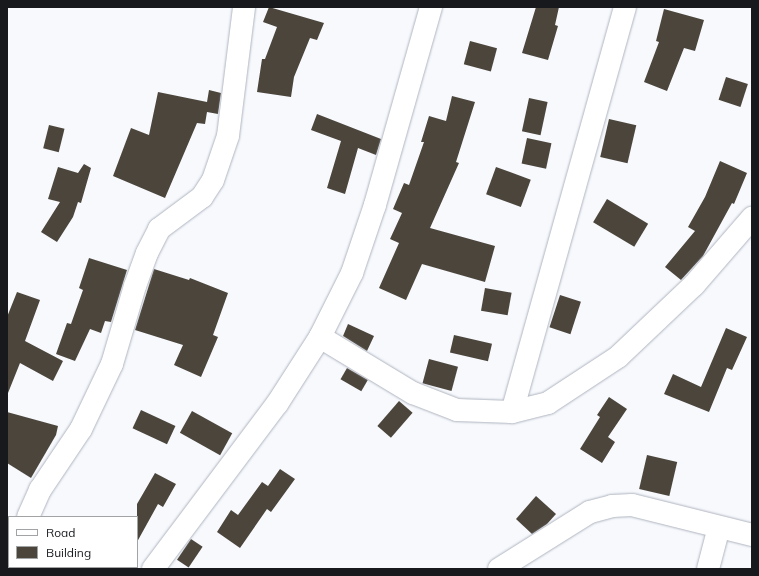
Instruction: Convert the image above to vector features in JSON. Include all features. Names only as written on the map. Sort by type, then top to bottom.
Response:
[{"type":"street","points":[[28,516],[40,490],[81,429],[112,364],[137,279],[159,230],[202,197],[213,180],[228,136],[244,7]]},
{"type":"street","points":[[153,569],[277,404],[320,338],[352,273],[372,213],[431,7]]},
{"type":"street","points":[[512,412],[625,7]]},
{"type":"street","points":[[320,338],[413,393],[439,405],[478,413],[512,412],[548,403],[618,357],[694,285],[752,218]]},
{"type":"street","points":[[499,569],[590,512],[612,506],[632,505],[752,535]]},
{"type":"street","points":[[708,569],[719,527]]},
{"type":"building","points":[[269,7],[324,23],[317,40],[310,38],[294,77],[291,97],[257,92],[262,59],[265,59],[277,27],[263,22]]},
{"type":"building","points":[[536,7],[559,7],[555,25],[558,26],[548,60],[522,53]]},
{"type":"building","points":[[664,9],[704,20],[695,51],[684,48],[667,91],[644,82],[659,42],[656,41]]},
{"type":"building","points":[[470,41],[497,48],[491,71],[464,64]]},
{"type":"building","points":[[726,77],[748,84],[740,107],[719,100]]},
{"type":"building","points":[[209,90],[221,93],[218,114],[207,112],[205,124],[197,123],[165,198],[113,176],[131,128],[149,135],[158,92],[207,102]]},
{"type":"building","points":[[452,96],[475,102],[456,162],[459,163],[430,228],[495,246],[485,282],[422,264],[406,300],[379,288],[399,243],[390,239],[402,213],[393,209],[404,183],[409,185],[424,142],[421,142],[429,116],[446,121]]},
{"type":"building","points":[[529,98],[548,102],[541,135],[522,131]]},
{"type":"building","points":[[317,114],[381,139],[376,155],[358,148],[345,194],[327,188],[341,141],[311,130]]},
{"type":"building","points":[[609,119],[636,125],[628,163],[600,157]]},
{"type":"building","points":[[49,125],[65,129],[59,152],[43,148]]},
{"type":"building","points":[[527,138],[551,143],[546,169],[522,163]]},
{"type":"building","points":[[720,161],[747,173],[734,204],[732,203],[703,256],[681,280],[665,267],[695,231],[688,227],[705,197]]},
{"type":"building","points":[[84,164],[91,168],[81,203],[78,202],[73,217],[57,242],[41,232],[60,202],[48,199],[58,167],[78,173]]},
{"type":"building","points":[[496,167],[531,180],[521,207],[486,194]]},
{"type":"building","points":[[607,199],[648,224],[634,247],[593,222]]},
{"type":"building","points":[[89,258],[127,270],[111,322],[105,321],[101,333],[90,329],[75,361],[56,354],[67,323],[71,324],[83,290],[79,288]]},
{"type":"building","points":[[154,269],[189,280],[190,278],[228,293],[213,335],[218,337],[201,377],[174,365],[183,345],[135,330]]},
{"type":"building","points":[[485,288],[512,293],[508,315],[481,311]]},
{"type":"building","points":[[17,292],[40,300],[25,341],[63,361],[53,381],[20,363],[8,393],[7,317]]},
{"type":"building","points":[[560,295],[581,302],[570,334],[549,327]]},
{"type":"building","points":[[348,324],[374,336],[367,351],[343,336]]},
{"type":"building","points":[[726,328],[747,337],[732,370],[727,368],[709,412],[664,394],[673,374],[701,387]]},
{"type":"building","points":[[454,335],[492,344],[488,361],[450,353]]},
{"type":"building","points":[[429,359],[458,367],[452,391],[423,383]]},
{"type":"building","points":[[347,368],[368,380],[361,391],[340,379]]},
{"type":"building","points":[[609,397],[627,409],[608,437],[615,442],[602,463],[580,449],[600,417],[597,415]]},
{"type":"building","points":[[399,401],[413,413],[391,438],[377,426]]},
{"type":"building","points":[[141,410],[175,426],[167,444],[133,428]]},
{"type":"building","points":[[192,411],[232,433],[220,455],[180,433]]},
{"type":"building","points":[[7,412],[58,426],[56,435],[31,478],[7,463]]},
{"type":"building","points":[[647,455],[677,462],[669,496],[639,489]]},
{"type":"building","points":[[280,469],[295,479],[271,512],[267,509],[240,548],[217,532],[231,510],[238,515],[262,482],[268,486]]},
{"type":"building","points":[[155,473],[176,484],[163,507],[158,504],[138,540],[137,504]]},
{"type":"building","points":[[536,496],[556,514],[547,524],[532,534],[516,519]]},
{"type":"building","points":[[191,539],[203,547],[189,568],[177,560]]}]
